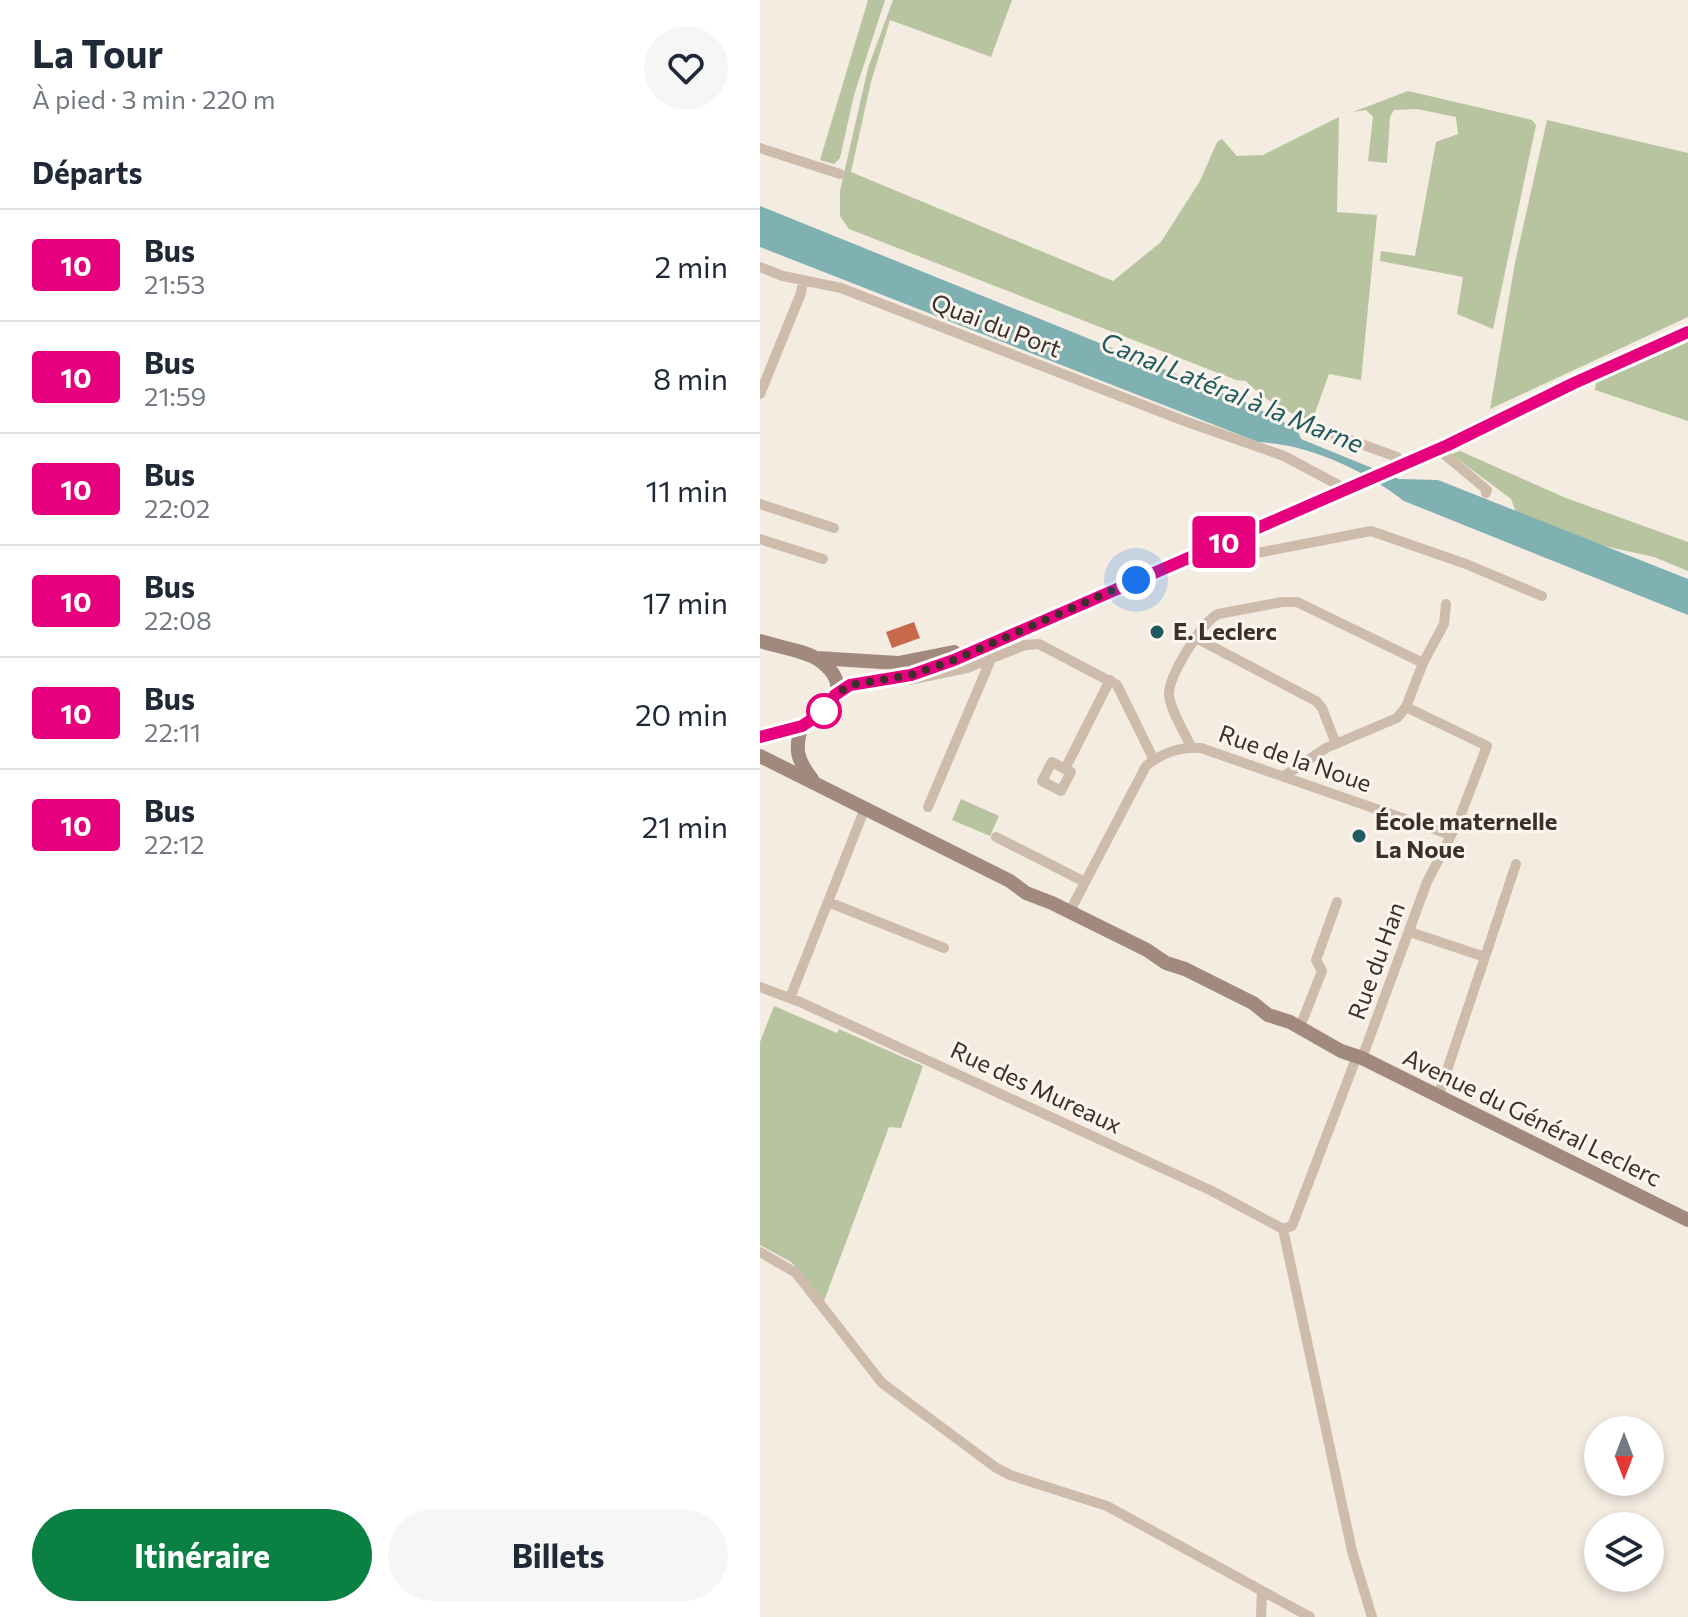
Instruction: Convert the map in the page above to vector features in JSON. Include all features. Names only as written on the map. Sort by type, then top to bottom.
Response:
[{"type":"main road","points":[[760,737],[802,726],[823,712],[835,695],[858,682],[895,678],[987,653],[1189,557],[1438,449],[1688,332]]},
{"type":"main road","points":[[760,641],[817,658],[861,663],[898,663],[987,653]]},
{"type":"main road","points":[[817,658],[833,676],[835,695]]},
{"type":"main road","points":[[858,682],[861,663]]},
{"type":"main road","points":[[802,726],[796,749],[798,759],[812,780]]},
{"type":"main road","name":"Avenue du Général Leclerc","points":[[760,756],[1010,881],[1026,893],[1070,911],[1166,963],[1185,969],[1253,1003],[1268,1015],[1295,1024],[1341,1051],[1360,1057],[1688,1220]]},
{"type":"street","points":[[760,148],[840,174]]},
{"type":"street","name":"Quai du Port","points":[[760,267],[841,288],[1187,422],[1284,456],[1346,489]]},
{"type":"street","points":[[760,394],[801,293],[803,280]]},
{"type":"street","points":[[1314,431],[1325,431],[1397,457],[1402,465]]},
{"type":"street","points":[[1438,449],[1471,475],[1487,490],[1486,493]]},
{"type":"street","points":[[760,504],[834,528]]},
{"type":"street","points":[[1189,557],[1231,558],[1371,531],[1439,554],[1542,596]]},
{"type":"street","points":[[760,539],[823,559]]},
{"type":"street","points":[[1191,747],[1169,696],[1181,663],[1209,619],[1218,614],[1290,601],[1305,605],[1423,663]]},
{"type":"street","points":[[1284,776],[1336,744],[1385,724],[1406,707],[1423,663],[1444,624],[1446,604]]},
{"type":"street","points":[[1196,638],[1316,701],[1322,708],[1336,744]]},
{"type":"street","points":[[928,807],[987,653],[1032,644],[1053,650],[1110,680],[1122,690],[1154,760],[1144,769],[1070,911]]},
{"type":"street","points":[[1065,769],[1110,680]]},
{"type":"street","name":"Rue du Han","points":[[1288,1228],[1360,1057],[1427,882],[1451,835],[1487,746],[1406,707]]},
{"type":"street","name":"Rue de la Noue","points":[[1154,760],[1191,747],[1451,835]]},
{"type":"street","points":[[790,998],[865,808]]},
{"type":"street","points":[[996,837],[1085,882]]},
{"type":"street","points":[[1438,1097],[1516,864]]},
{"type":"street","points":[[828,902],[944,948]]},
{"type":"street","points":[[1295,1024],[1322,971],[1316,960],[1337,902]]},
{"type":"street","points":[[1410,932],[1485,957]]},
{"type":"street","name":"Rue des Mureaux","points":[[760,987],[1198,1184],[1288,1228]]},
{"type":"street","points":[[1288,1228],[1352,1551],[1372,1617]]},
{"type":"street","points":[[760,1252],[796,1273],[882,1383],[995,1467],[1010,1475],[1107,1506],[1310,1617]]},
{"type":"street","points":[[1261,1617],[1262,1591]]},
{"type":"green space","points":[[868,0],[885,0],[854,95],[840,158],[834,164],[820,160]]},
{"type":"green space","points":[[893,0],[1012,0],[991,57],[890,20],[871,82],[851,172],[1113,281],[1161,242],[1200,181],[1217,142],[1222,139],[1237,156],[1263,155],[1339,117],[1337,212],[1377,215],[1361,380],[1329,374],[1312,421],[1276,405],[1246,381],[1236,380],[849,229],[840,216],[840,191],[868,68]]},
{"type":"green space","points":[[1408,91],[1532,120],[1536,125],[1493,329],[1457,314],[1463,277],[1380,261],[1381,251],[1415,256],[1436,142],[1458,134],[1456,117],[1417,109],[1394,110],[1390,117],[1387,163],[1368,161],[1373,117],[1366,110],[1353,112]]},
{"type":"green space","points":[[1547,120],[1688,153],[1688,317],[1490,409],[1515,263]]},
{"type":"green space","points":[[1688,342],[1688,421],[1595,390],[1596,382]]},
{"type":"green space","points":[[1460,451],[1566,498],[1688,542],[1688,571],[1654,557],[1600,545],[1516,512],[1511,499],[1451,454]]},
{"type":"green space","points":[[961,799],[999,816],[990,836],[952,820]]},
{"type":"green space","points":[[774,1006],[837,1033],[839,1029],[923,1066],[901,1128],[889,1127],[824,1301],[791,1262],[760,1245],[760,1042]]},
{"type":"water","points":[[760,206],[1243,401],[1297,429],[1301,439],[1399,479],[1438,480],[1688,579],[1688,615],[1404,501],[1354,469],[1316,453],[1258,442],[760,247]]},
{"type":"building","points":[[914,622],[920,638],[892,648],[886,632]]},
{"type":"bus line","name":"10","points":[[760,737],[802,726],[823,712],[835,695],[850,685],[911,675],[954,660],[1448,445],[1688,332]]},
{"type":"place","name":"E. Leclerc","points":[[1157,632]]},
{"type":"place","name":"École maternelle La Noue","points":[[1359,836]]},
{"type":"route","points":[[824,711],[835,695],[850,685],[911,675],[954,660],[1136,580]]},
{"type":"water label","name":"Canal Latéral à la Marne","points":[[1232,393]]}]
